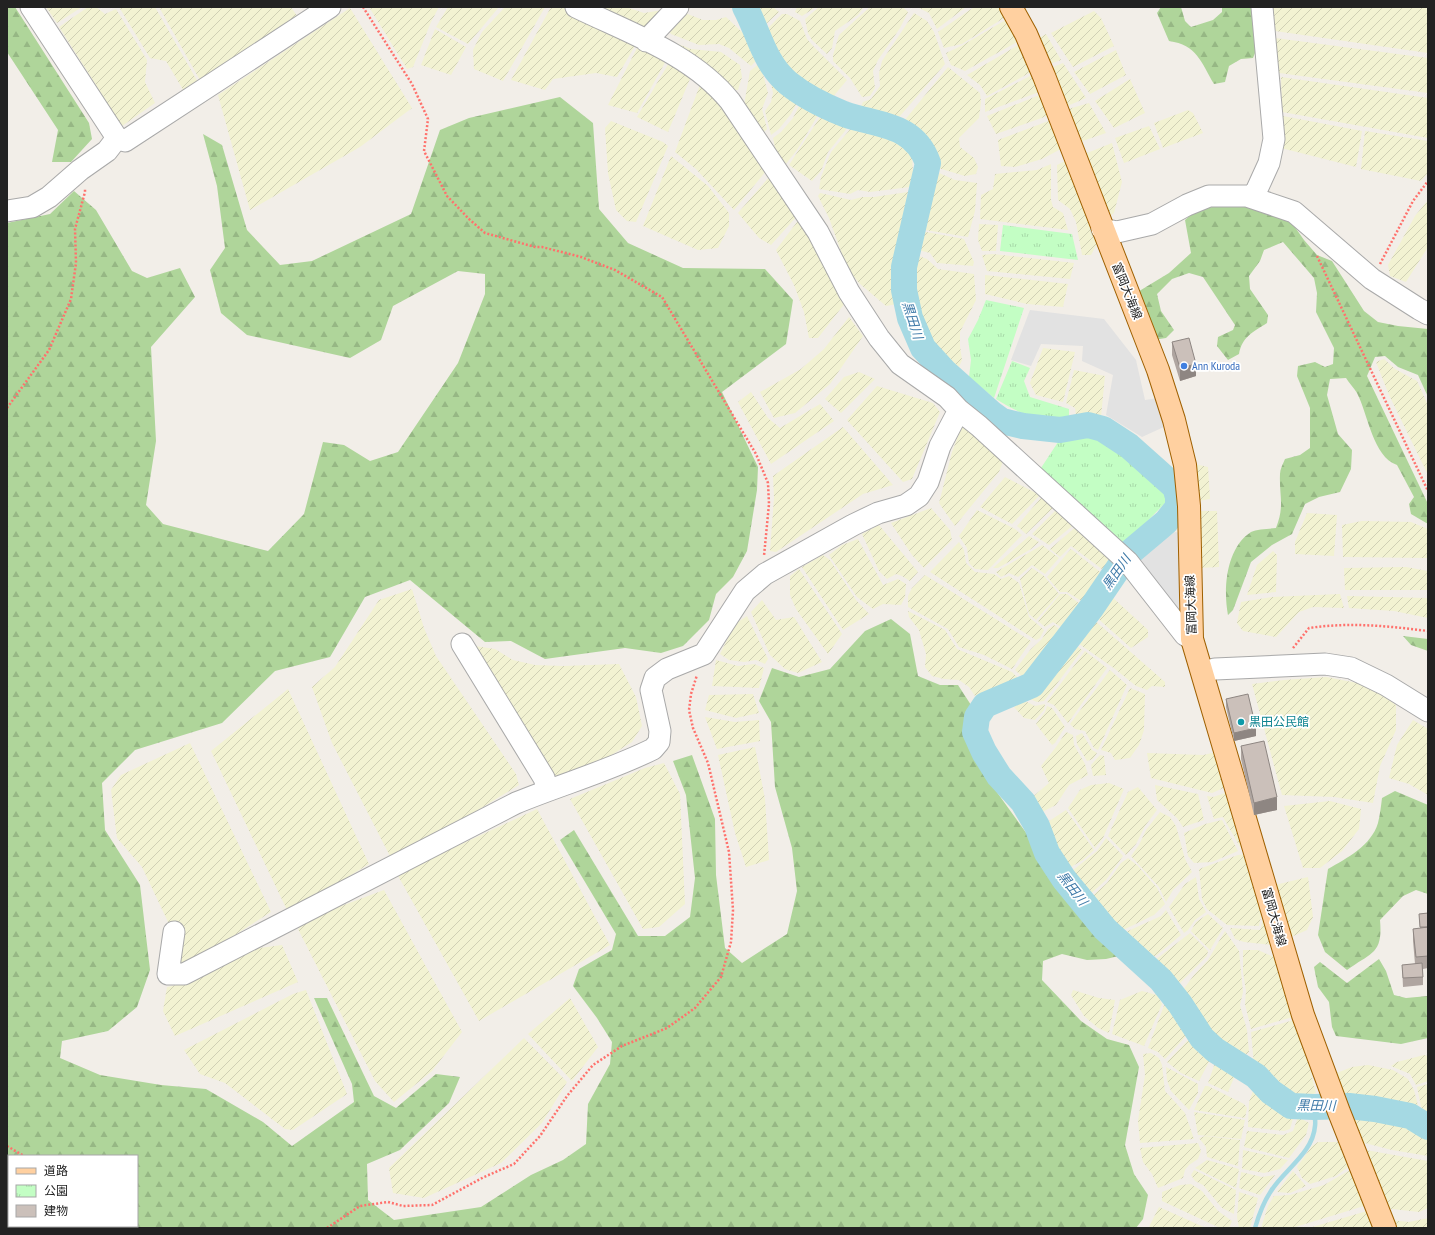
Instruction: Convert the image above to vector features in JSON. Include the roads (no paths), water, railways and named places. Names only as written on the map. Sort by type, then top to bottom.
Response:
[{"type":"main road","name":"富岡大海線","points":[[1011,7],[1026,34],[1044,76],[1102,229],[1158,370],[1174,420],[1185,465],[1189,506],[1192,639],[1303,1015],[1385,1228]]},
{"type":"street","points":[[31,7],[117,138],[125,141],[330,7]]},
{"type":"street","points":[[576,7],[678,57],[718,85],[730,100],[818,232],[849,292],[879,338],[900,364],[947,397],[959,410],[979,426],[1124,558],[1185,635],[1192,639]]},
{"type":"street","points":[[646,41],[678,7]]},
{"type":"street","points":[[1253,198],[1269,163],[1274,139],[1262,7]]},
{"type":"street","points":[[7,211],[32,206],[49,197],[80,170],[107,151],[117,138]]},
{"type":"street","points":[[1102,229],[1117,232],[1152,224],[1187,205],[1209,196],[1247,196],[1294,212],[1372,279],[1428,314]]},
{"type":"street","points":[[174,932],[168,974],[184,974],[516,803],[548,790],[587,778],[653,749],[659,742],[660,731],[651,690],[655,678],[667,669],[704,654],[746,591],[765,574],[853,525],[878,513],[906,505],[920,496],[928,482],[940,446],[959,410]]},
{"type":"street","points":[[462,644],[544,778],[548,790]]},
{"type":"street","points":[[1202,672],[1215,668],[1279,667],[1325,664],[1351,668],[1386,685],[1428,711]]},
{"type":"waterway","name":"黒田川","points":[[745,7],[773,66],[794,88],[822,104],[844,114],[894,128],[914,140],[922,150],[928,163],[904,267],[904,290],[910,318],[923,348],[945,372],[1002,421],[1023,426],[1060,430],[1088,425],[1103,429],[1129,446],[1175,487],[1178,497],[1178,507],[1166,522],[1128,554],[1092,607],[1032,685],[985,705],[977,717],[975,732],[984,752],[999,776],[1023,802],[1037,826],[1047,853],[1064,879],[1105,929],[1161,980],[1180,1004],[1202,1038],[1215,1050],[1256,1076],[1271,1092],[1291,1106],[1349,1106],[1375,1109],[1410,1116],[1428,1127]]},
{"type":"waterway","points":[[1255,1228],[1271,1191],[1304,1153],[1309,1145],[1315,1126],[1314,1107]]},
{"type":"place","name":"Ann Kuroda","points":[[1184,366]]},
{"type":"place","name":"黒田公民館","points":[[1241,722]]}]
